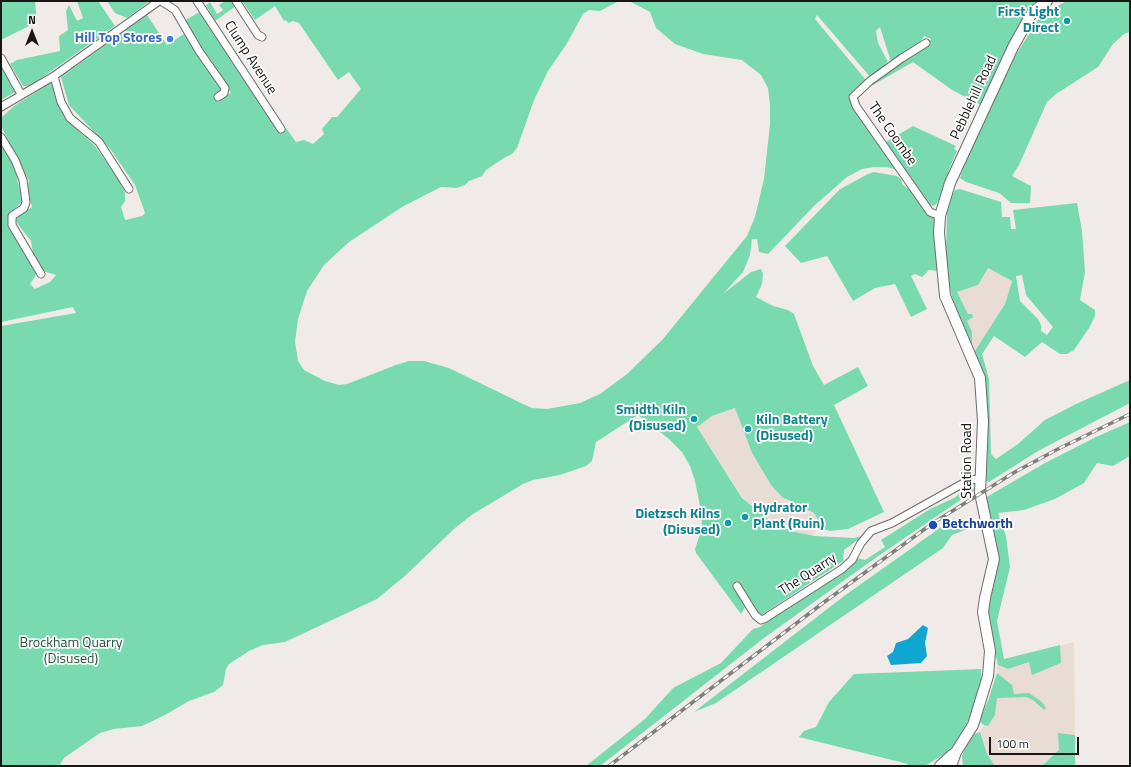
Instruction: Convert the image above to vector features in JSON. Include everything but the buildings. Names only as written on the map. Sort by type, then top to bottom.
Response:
[{"type":"main road","name":"Pebblehill Road","points":[[940,216],[949,186],[1013,46],[1032,13],[1047,1]]},
{"type":"main road","name":"Station Road","points":[[940,216],[939,233],[945,296],[980,378],[983,421],[980,479],[981,502],[992,544],[994,559],[983,612],[990,651],[988,676],[972,725],[956,752],[951,766]]},
{"type":"main road","name":"Station Road","points":[[940,766],[956,752]]},
{"type":"street","points":[[1,107],[54,76],[160,1],[175,10],[199,51],[225,88],[224,93],[218,98]]},
{"type":"street","name":"Clump Avenue","points":[[197,1],[281,129]]},
{"type":"street","points":[[236,1],[258,34],[262,37]]},
{"type":"street","name":"The Coombe","points":[[926,43],[890,66],[870,81],[853,97],[856,106],[930,212],[940,216]]},
{"type":"street","points":[[1,58],[21,94]]},
{"type":"street","points":[[54,76],[61,102],[70,118],[99,142],[130,189]]},
{"type":"street","points":[[1,137],[15,160],[23,180],[26,202],[24,208],[12,216],[12,225],[41,274]]},
{"type":"street","name":"The Quarry","points":[[737,586],[755,615],[761,620],[764,619],[842,569],[852,560],[861,543],[872,531],[898,520],[969,480],[980,479]]},
{"type":"shaded area","points":[[988,268],[1012,281],[1005,304],[973,354],[955,310],[951,294],[978,285]]},
{"type":"shaded area","points":[[735,408],[752,453],[771,485],[788,501],[815,514],[817,522],[814,537],[783,528],[745,501],[697,427],[712,416]]},
{"type":"shaded area","points":[[1074,642],[1075,766],[963,766],[962,756],[970,736],[980,732],[984,725],[980,722],[981,716],[988,701],[997,673],[997,662]]},
{"type":"green space","points":[[1,1],[35,1],[37,22],[1,40]]},
{"type":"green space","points":[[77,1],[98,1],[115,26],[30,86],[23,86],[10,64],[17,60],[60,51],[59,36],[68,30],[66,11],[69,5],[77,21],[83,18]]},
{"type":"green space","points":[[107,1],[150,1],[127,18],[115,13]]},
{"type":"green space","points":[[225,1],[233,1],[236,6],[215,21],[206,5],[210,2],[217,14],[223,10],[219,5]]},
{"type":"green space","name":"Brockham Quarry (Disused)","points":[[242,1],[619,1],[600,11],[589,10],[583,14],[566,45],[548,71],[534,100],[517,148],[512,154],[486,170],[482,176],[469,181],[465,185],[457,188],[441,187],[402,207],[349,242],[324,265],[307,291],[298,319],[295,342],[298,361],[304,370],[325,381],[339,385],[347,384],[409,361],[424,361],[449,368],[532,408],[547,409],[580,403],[600,394],[627,374],[663,339],[747,236],[755,217],[764,179],[770,124],[770,105],[768,88],[761,75],[742,60],[703,54],[675,44],[656,28],[650,12],[629,1],[1041,1],[981,105],[952,90],[913,62],[866,89],[892,67],[924,47],[931,39],[924,36],[920,43],[891,62],[880,27],[876,31],[878,43],[888,62],[885,64],[885,68],[871,78],[817,15],[815,19],[866,80],[848,97],[897,167],[897,170],[887,167],[875,167],[862,169],[847,177],[814,206],[768,254],[759,252],[757,239],[752,239],[750,255],[743,272],[723,294],[751,272],[761,269],[763,274],[762,284],[756,297],[773,306],[788,310],[794,314],[813,366],[824,385],[858,367],[868,386],[834,405],[884,512],[848,529],[830,531],[816,527],[817,518],[814,513],[782,497],[771,485],[752,453],[735,408],[712,416],[697,427],[742,498],[772,522],[791,531],[814,536],[854,538],[863,536],[844,550],[843,561],[760,616],[746,605],[741,614],[696,553],[695,549],[702,528],[701,511],[695,481],[690,466],[682,452],[669,439],[638,415],[596,442],[592,461],[586,466],[560,475],[533,480],[523,484],[473,514],[455,528],[406,575],[377,599],[285,642],[263,645],[249,651],[229,664],[226,669],[223,685],[214,692],[189,701],[142,726],[114,729],[100,733],[64,758],[59,766],[1,766],[1,326],[76,313],[73,307],[1,322],[1,142],[13,163],[23,201],[8,215],[9,225],[32,264],[36,275],[30,284],[35,289],[50,282],[56,275],[43,271],[33,253],[31,241],[17,223],[15,218],[32,207],[27,189],[29,181],[1,126],[1,118],[14,106],[52,82],[69,122],[95,146],[120,181],[125,193],[125,201],[121,207],[125,220],[142,216],[145,213],[135,185],[111,150],[69,105],[61,77],[147,15],[167,45],[187,32],[222,89],[215,96],[218,102],[231,93],[184,21],[201,11],[280,132],[286,128],[296,142],[304,140],[313,144],[324,134],[322,129],[332,117],[337,117],[361,89],[349,72],[338,80],[299,23],[293,21],[288,23],[286,20],[284,21],[275,6],[255,20]]},
{"type":"green space","points":[[1067,1],[1130,1],[1130,32],[1124,34],[1113,44],[1098,67],[1056,94],[1047,102],[1019,165],[1012,176],[1031,186],[1030,203],[1011,203],[999,193],[966,182],[960,178],[966,160],[1015,56],[1038,20],[1053,8]]},
{"type":"green space","points":[[1,64],[17,91],[1,100]]},
{"type":"green space","points":[[913,126],[956,146],[954,149],[957,151],[948,172],[951,173],[937,203],[934,206],[930,205],[886,142]]},
{"type":"green space","points":[[874,172],[897,176],[901,179],[902,184],[911,191],[936,218],[939,271],[929,270],[922,277],[915,274],[911,276],[927,309],[911,317],[895,284],[875,288],[853,301],[827,256],[801,263],[785,246],[840,189]]},
{"type":"green space","points":[[960,189],[1001,202],[1002,217],[1010,217],[1011,229],[1016,229],[1013,210],[1077,203],[1082,231],[1085,272],[1080,300],[1095,310],[1095,316],[1089,328],[1074,350],[1067,354],[1060,354],[1042,342],[1025,357],[994,336],[982,354],[989,379],[991,454],[996,459],[1018,444],[1045,420],[1076,404],[1130,380],[1130,403],[1038,451],[989,482],[982,480],[985,421],[973,354],[1005,304],[1012,281],[988,268],[978,285],[957,292],[968,314],[972,314],[973,317],[967,321],[972,332],[972,344],[970,346],[955,310],[949,283],[946,251],[947,213],[955,190]],"holes":[[[1022,275],[1026,295],[1053,327],[1047,335],[1041,331],[1041,325],[1038,319],[1020,301],[1016,276]]]},
{"type":"green space","points":[[1130,422],[1130,456],[1113,466],[1097,463],[1084,483],[1055,499],[1024,510],[998,513],[1006,536],[1010,567],[997,621],[1004,659],[1060,645],[1061,663],[1032,675],[1029,662],[1008,669],[998,665],[989,628],[988,609],[998,561],[985,498],[1045,463],[1096,437]]},
{"type":"green space","points":[[971,485],[975,490],[874,559],[764,638],[600,766],[586,766],[645,719],[673,688],[721,663],[753,629],[760,627],[857,558],[865,560],[885,547],[881,540],[930,509],[954,498]]},
{"type":"green space","points":[[954,518],[958,526],[967,524],[970,528],[952,535],[943,548],[716,703],[694,712],[844,596]]},
{"type":"green space","points":[[981,669],[981,691],[959,741],[946,753],[925,766],[906,766],[908,764],[799,737],[804,731],[816,727],[829,702],[854,674]]},
{"type":"green space","points":[[997,673],[1012,685],[1014,694],[1029,693],[1042,702],[1046,708],[1044,710],[1033,700],[1026,697],[997,698],[995,715],[988,726],[984,725],[980,722],[981,716],[988,701]]},
{"type":"green space","points":[[980,732],[987,754],[995,766],[963,766],[962,756],[970,736]]},
{"type":"green space","points":[[1058,733],[1075,735],[1075,766],[1042,766],[1059,750]]},
{"type":"water","points":[[923,625],[928,628],[925,643],[927,656],[921,663],[891,665],[887,656],[893,652],[896,643],[908,639]]},
{"type":"railway","points":[[609,766],[823,603],[933,523],[1015,472],[1130,414]]},
{"type":"place","name":"First Light Direct","points":[[1067,21]]},
{"type":"place","name":"Hill Top Stores","points":[[170,39]]},
{"type":"place","name":"Smidth Kiln (Disused)","points":[[694,419]]},
{"type":"place","name":"Kiln Battery (Disused)","points":[[748,429]]},
{"type":"place","name":"Hydrator Plant (Ruin)","points":[[745,517]]},
{"type":"place","name":"Dietzsch Kilns (Disused)","points":[[728,523]]},
{"type":"place","name":"Betchworth","points":[[933,525]]}]
